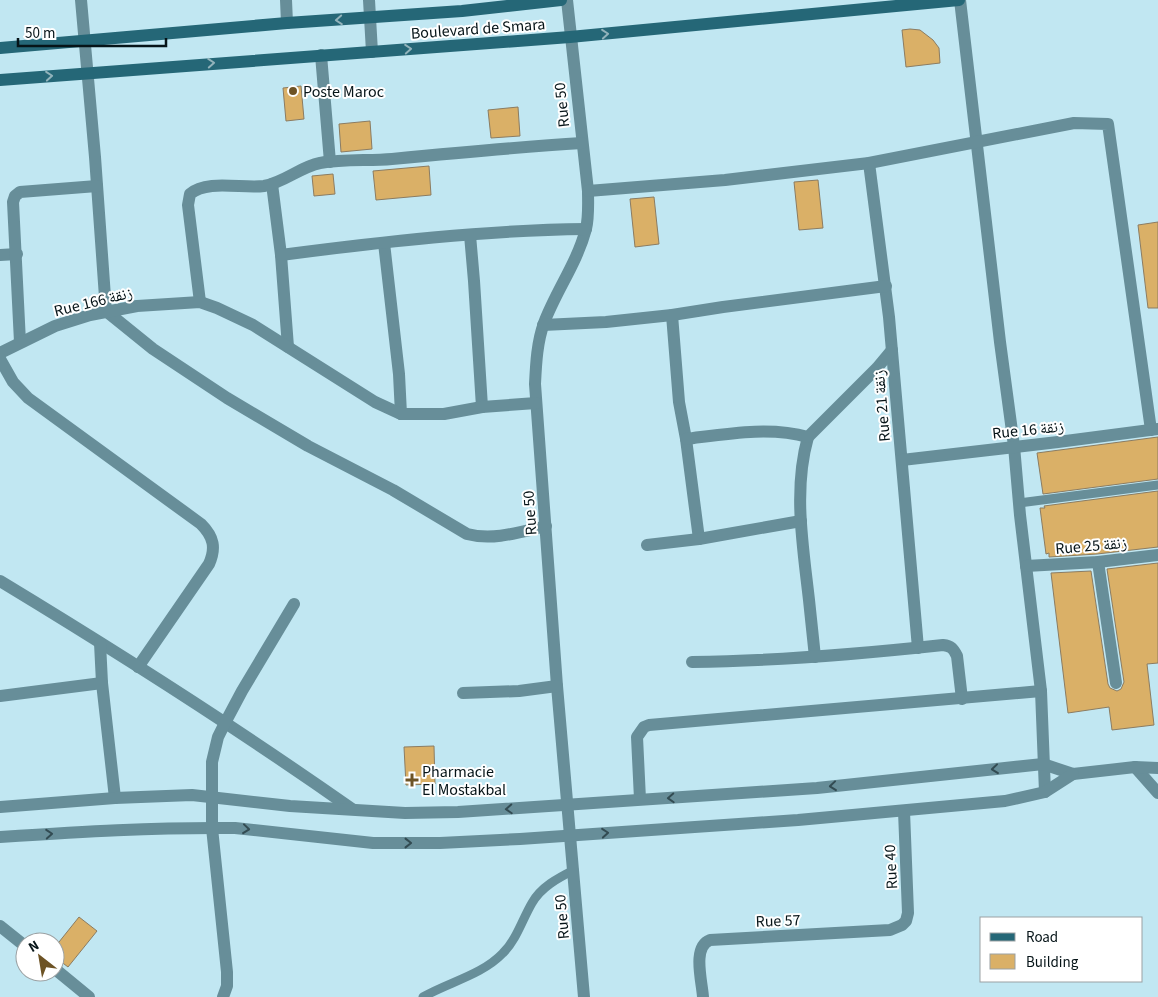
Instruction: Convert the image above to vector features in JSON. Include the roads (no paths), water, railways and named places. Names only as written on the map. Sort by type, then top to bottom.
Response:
[{"type":"street","points":[[80,0],[93,126],[106,311],[153,349],[227,398],[308,446],[393,490],[466,534],[480,538],[492,537],[546,526]]},
{"type":"street","points":[[286,0],[287,24]]},
{"type":"street","points":[[369,0],[372,52]]},
{"type":"street","name":"Boulevard de Smara","points":[[0,48],[370,18],[462,6],[561,0]]},
{"type":"street","name":"Rue 50","points":[[567,0],[588,191],[588,215],[586,229],[570,270],[555,297],[543,325],[536,366],[536,403],[584,997]]},
{"type":"street","points":[[959,0],[1014,446],[1041,692],[1045,792]]},
{"type":"street","name":"Boulevard de Smara","points":[[0,80],[86,72],[570,37],[959,0]]},
{"type":"street","points":[[321,55],[330,162]]},
{"type":"street","points":[[588,191],[725,180],[868,163],[1074,123],[1108,124],[1154,429]]},
{"type":"street","points":[[536,403],[482,407],[444,414],[400,414],[375,402],[253,325],[200,302],[188,205],[190,194],[194,191],[204,188],[272,184],[312,166],[330,162],[369,161],[582,143]]},
{"type":"street","name":"Rue 21 زنقة","points":[[868,163],[886,286],[918,648]]},
{"type":"street","points":[[272,184],[281,255],[288,347]]},
{"type":"street","points":[[20,342],[13,198],[20,192],[97,186]]},
{"type":"street","points":[[281,255],[470,235],[542,229],[586,229]]},
{"type":"street","points":[[470,235],[482,407]]},
{"type":"street","points":[[384,243],[399,374],[400,414]]},
{"type":"street","points":[[0,255],[16,254]]},
{"type":"street","points":[[543,325],[672,316],[723,306],[886,286]]},
{"type":"street","name":"Rue 166 زنقة","points":[[0,353],[55,326],[106,311],[160,303],[200,302]]},
{"type":"street","points":[[672,316],[674,364],[699,539]]},
{"type":"street","points":[[815,657],[801,522],[800,474],[803,455],[808,437],[877,368],[892,350]]},
{"type":"street","points":[[0,359],[13,382],[28,398],[202,524],[212,539],[214,550],[209,564],[138,666]]},
{"type":"street","name":"Rue 16 زنقة","points":[[902,460],[1154,429]]},
{"type":"street","points":[[686,439],[766,432],[784,432],[808,437]]},
{"type":"street","points":[[647,545],[699,539],[801,522]]},
{"type":"street","name":"Rue 25 زنقة","points":[[1026,566],[1098,562],[1158,554]]},
{"type":"street","points":[[1098,562],[1116,683]]},
{"type":"street","points":[[0,580],[138,666],[353,810]]},
{"type":"street","points":[[0,591],[13,588]]},
{"type":"street","points":[[223,997],[227,986],[227,972],[212,828],[212,762],[218,738],[225,723],[255,668],[294,604]]},
{"type":"street","points":[[100,643],[102,683],[115,798]]},
{"type":"street","points":[[692,662],[733,662],[815,657],[943,645],[954,649],[957,656],[962,698]]},
{"type":"street","points":[[0,696],[102,683]]},
{"type":"street","points":[[464,693],[519,691],[558,686]]},
{"type":"street","points":[[640,799],[637,737],[649,724],[1041,692]]},
{"type":"street","points":[[0,807],[115,798],[192,795],[290,806],[414,813],[568,805],[818,788],[1044,764],[1073,774],[1135,767],[1158,768]]},
{"type":"street","points":[[1135,767],[1158,793]]},
{"type":"street","points":[[0,838],[116,830],[212,828],[235,828],[336,840],[381,843],[440,843],[570,836],[798,820],[1005,801],[1045,792],[1073,774]]},
{"type":"street","name":"Rue 40","points":[[904,811],[908,913],[906,921]]},
{"type":"street","name":"Rue 57","points":[[703,997],[700,951],[704,942],[710,940],[890,930],[902,925],[906,921]]},
{"type":"street","points":[[0,926],[15,938]]},
{"type":"street","points":[[65,978],[84,995]]},
{"type":"lane","points":[[1019,502],[1158,485]]},
{"type":"lane","points":[[422,997],[479,971],[503,954],[515,938],[533,901],[553,881],[574,870]]},
{"type":"place","name":"Poste Maroc","points":[[293,91]]},
{"type":"place","name":"Pharmacie El Mostakbal","points":[[412,780]]}]
